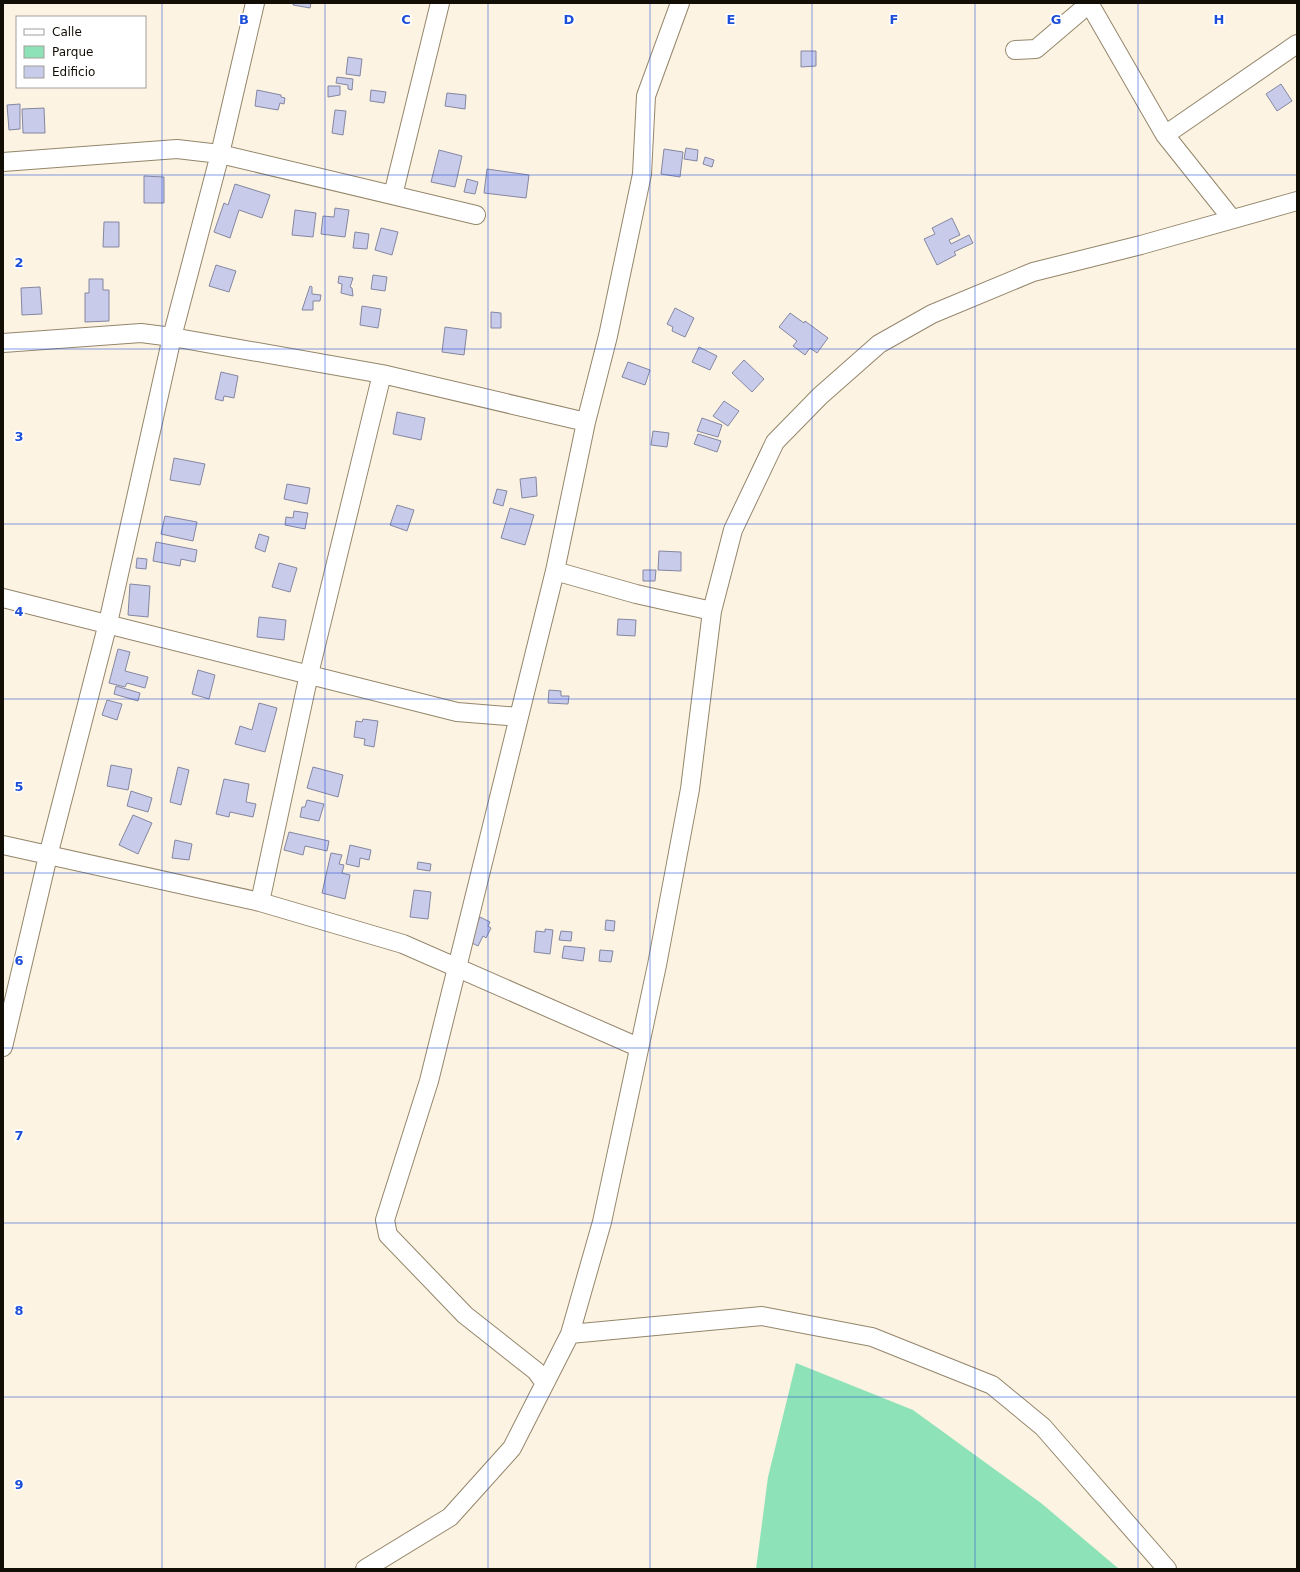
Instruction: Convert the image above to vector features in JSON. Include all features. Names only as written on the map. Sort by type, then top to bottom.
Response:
[{"type":"street","points":[[3,1047],[48,856],[108,623],[172,337],[220,154],[255,3]]},
{"type":"street","points":[[393,195],[440,3]]},
{"type":"street","points":[[544,1382],[536,1371],[465,1315],[388,1235],[385,1220],[429,1080],[458,968],[555,571],[586,422],[608,336],[642,174],[646,96],[680,3]]},
{"type":"street","points":[[1015,50],[1036,49],[1090,3],[1166,135],[1232,219]]},
{"type":"street","points":[[1166,135],[1297,44]]},
{"type":"street","points":[[3,162],[177,149],[220,154],[476,214]]},
{"type":"street","points":[[365,1569],[450,1517],[512,1448],[544,1382],[570,1334],[602,1222],[638,1047],[657,965],[690,790],[712,611],[733,530],[775,442],[820,396],[879,344],[932,314],[1033,272],[1141,245],[1297,201]]},
{"type":"street","points":[[3,343],[141,333],[172,337],[382,374],[586,422]]},
{"type":"street","points":[[260,902],[309,674],[382,374]]},
{"type":"street","points":[[555,571],[636,594],[712,611]]},
{"type":"street","points":[[3,598],[108,623],[457,712],[519,717]]},
{"type":"street","points":[[3,845],[260,902],[403,944],[638,1047]]},
{"type":"street","points":[[570,1334],[762,1316],[872,1337],[992,1385],[1043,1428],[1167,1569]]},
{"type":"green space","points":[[796,1363],[913,1410],[1041,1503],[1119,1569],[756,1569],[768,1477]]},
{"type":"building","points":[[294,3],[311,3],[310,8],[293,5]]},
{"type":"building","points":[[801,51],[816,51],[816,66],[801,67]]},
{"type":"building","points":[[348,57],[362,59],[360,76],[346,74]]},
{"type":"building","points":[[337,77],[353,79],[352,90],[348,89],[348,85],[336,83]]},
{"type":"building","points":[[1281,84],[1292,101],[1277,111],[1266,94]]},
{"type":"building","points":[[328,86],[340,86],[340,95],[328,97]]},
{"type":"building","points":[[257,90],[281,95],[281,97],[285,98],[284,104],[280,103],[278,110],[255,106]]},
{"type":"building","points":[[371,90],[386,92],[384,103],[370,101]]},
{"type":"building","points":[[447,93],[466,95],[465,109],[445,106]]},
{"type":"building","points":[[20,104],[20,129],[9,130],[7,105]]},
{"type":"building","points":[[44,108],[45,133],[23,133],[22,109]]},
{"type":"building","points":[[335,110],[346,111],[343,135],[332,133]]},
{"type":"building","points":[[686,148],[698,150],[697,161],[684,159]]},
{"type":"building","points":[[664,149],[683,152],[680,177],[661,174]]},
{"type":"building","points":[[439,150],[462,156],[455,187],[431,182]]},
{"type":"building","points":[[705,157],[714,160],[712,167],[703,164]]},
{"type":"building","points":[[487,169],[529,175],[526,198],[484,193]]},
{"type":"building","points":[[144,176],[164,177],[164,203],[144,203]]},
{"type":"building","points":[[467,179],[478,182],[475,194],[464,192]]},
{"type":"building","points":[[235,184],[270,195],[262,218],[239,210],[230,238],[214,232],[224,203],[228,205]]},
{"type":"building","points":[[335,208],[349,210],[345,237],[321,234],[323,216],[334,217]]},
{"type":"building","points":[[295,210],[316,213],[313,237],[292,235]]},
{"type":"building","points":[[952,218],[960,235],[949,240],[951,244],[969,235],[973,243],[954,252],[956,255],[937,265],[924,239],[935,234],[932,228]]},
{"type":"building","points":[[104,222],[119,222],[119,247],[103,247]]},
{"type":"building","points":[[381,228],[398,232],[392,255],[375,250]]},
{"type":"building","points":[[355,232],[369,234],[367,249],[353,248]]},
{"type":"building","points":[[216,265],[236,271],[229,292],[209,286]]},
{"type":"building","points":[[373,275],[387,277],[385,291],[371,289]]},
{"type":"building","points":[[339,276],[353,278],[350,287],[352,288],[353,296],[341,293],[342,284],[338,283]]},
{"type":"building","points":[[89,279],[103,279],[103,290],[109,290],[109,321],[85,322],[85,293],[89,293]]},
{"type":"building","points":[[310,286],[312,287],[312,294],[321,295],[320,301],[313,301],[313,310],[302,310]]},
{"type":"building","points":[[40,287],[42,314],[22,315],[21,288]]},
{"type":"building","points":[[362,306],[381,309],[378,328],[360,325]]},
{"type":"building","points":[[675,308],[694,318],[685,337],[672,331],[673,327],[667,324]]},
{"type":"building","points":[[491,312],[501,313],[501,328],[491,328]]},
{"type":"building","points":[[790,313],[804,323],[805,321],[828,338],[817,353],[810,348],[805,355],[793,346],[797,341],[779,327]]},
{"type":"building","points":[[445,327],[467,330],[464,355],[442,352]]},
{"type":"building","points":[[699,347],[717,356],[710,370],[692,362]]},
{"type":"building","points":[[744,360],[764,379],[752,392],[732,373]]},
{"type":"building","points":[[628,362],[650,370],[645,385],[622,377]]},
{"type":"building","points":[[221,372],[238,376],[234,398],[224,396],[223,401],[215,399]]},
{"type":"building","points":[[724,401],[739,411],[728,426],[713,416]]},
{"type":"building","points":[[397,412],[425,418],[421,440],[393,434]]},
{"type":"building","points":[[702,418],[722,425],[718,437],[697,431]]},
{"type":"building","points":[[653,431],[669,433],[667,447],[651,445]]},
{"type":"building","points":[[698,434],[721,441],[717,452],[694,444]]},
{"type":"building","points":[[174,458],[205,464],[200,485],[170,480]]},
{"type":"building","points":[[536,477],[537,496],[522,498],[520,479]]},
{"type":"building","points":[[287,484],[310,488],[307,504],[284,499]]},
{"type":"building","points":[[497,489],[507,491],[503,506],[493,503]]},
{"type":"building","points":[[397,505],[414,510],[407,531],[390,525]]},
{"type":"building","points":[[510,508],[534,515],[525,545],[501,538]]},
{"type":"building","points":[[294,511],[308,513],[305,529],[285,525],[286,517],[293,518]]},
{"type":"building","points":[[165,516],[197,522],[193,541],[161,534]]},
{"type":"building","points":[[259,534],[269,537],[265,552],[255,548]]},
{"type":"building","points":[[156,542],[197,550],[195,562],[181,559],[180,566],[153,561]]},
{"type":"building","points":[[659,551],[681,552],[681,571],[658,570]]},
{"type":"building","points":[[137,558],[147,559],[146,569],[136,568]]},
{"type":"building","points":[[279,563],[297,568],[290,592],[272,587]]},
{"type":"building","points":[[643,570],[656,570],[655,581],[643,581]]},
{"type":"building","points":[[130,584],[150,586],[148,617],[128,615]]},
{"type":"building","points":[[259,617],[286,620],[284,640],[257,637]]},
{"type":"building","points":[[618,619],[636,620],[635,636],[617,635]]},
{"type":"building","points":[[118,649],[130,652],[125,671],[148,677],[145,688],[127,683],[125,687],[109,683]]},
{"type":"building","points":[[198,670],[215,675],[209,699],[192,694]]},
{"type":"building","points":[[116,686],[140,693],[138,701],[114,694]]},
{"type":"building","points":[[549,690],[561,691],[561,696],[569,696],[568,704],[548,703]]},
{"type":"building","points":[[107,700],[122,704],[117,720],[102,715]]},
{"type":"building","points":[[259,703],[277,708],[265,752],[235,744],[240,726],[252,730]]},
{"type":"building","points":[[363,719],[378,721],[374,747],[364,745],[365,739],[354,737],[356,721],[362,722]]},
{"type":"building","points":[[111,765],[132,769],[128,790],[107,786]]},
{"type":"building","points":[[178,767],[189,770],[181,805],[170,802]]},
{"type":"building","points":[[313,767],[343,775],[338,797],[307,788]]},
{"type":"building","points":[[224,779],[249,784],[246,802],[256,804],[253,817],[230,812],[229,817],[216,814]]},
{"type":"building","points":[[131,791],[152,798],[148,812],[127,806]]},
{"type":"building","points":[[307,800],[324,804],[319,821],[300,817],[302,807],[305,807]]},
{"type":"building","points":[[133,815],[152,823],[138,854],[119,845]]},
{"type":"building","points":[[289,832],[329,841],[327,851],[305,846],[303,855],[284,850]]},
{"type":"building","points":[[175,840],[192,844],[189,860],[172,858]]},
{"type":"building","points":[[350,845],[371,850],[369,860],[360,858],[359,867],[346,864]]},
{"type":"building","points":[[331,853],[342,855],[339,864],[344,865],[342,873],[350,875],[345,899],[322,893]]},
{"type":"building","points":[[418,862],[431,864],[430,871],[417,869]]},
{"type":"building","points":[[414,890],[431,892],[428,919],[410,917]]},
{"type":"building","points":[[480,917],[490,922],[488,926],[491,928],[486,938],[483,936],[478,946],[468,941]]},
{"type":"building","points":[[606,920],[615,921],[614,931],[605,930]]},
{"type":"building","points":[[545,929],[553,930],[550,954],[534,952],[536,931],[545,932]]},
{"type":"building","points":[[561,931],[572,932],[571,941],[559,940]]},
{"type":"building","points":[[564,946],[585,948],[583,961],[562,958]]},
{"type":"building","points":[[600,950],[613,951],[611,962],[599,961]]}]
